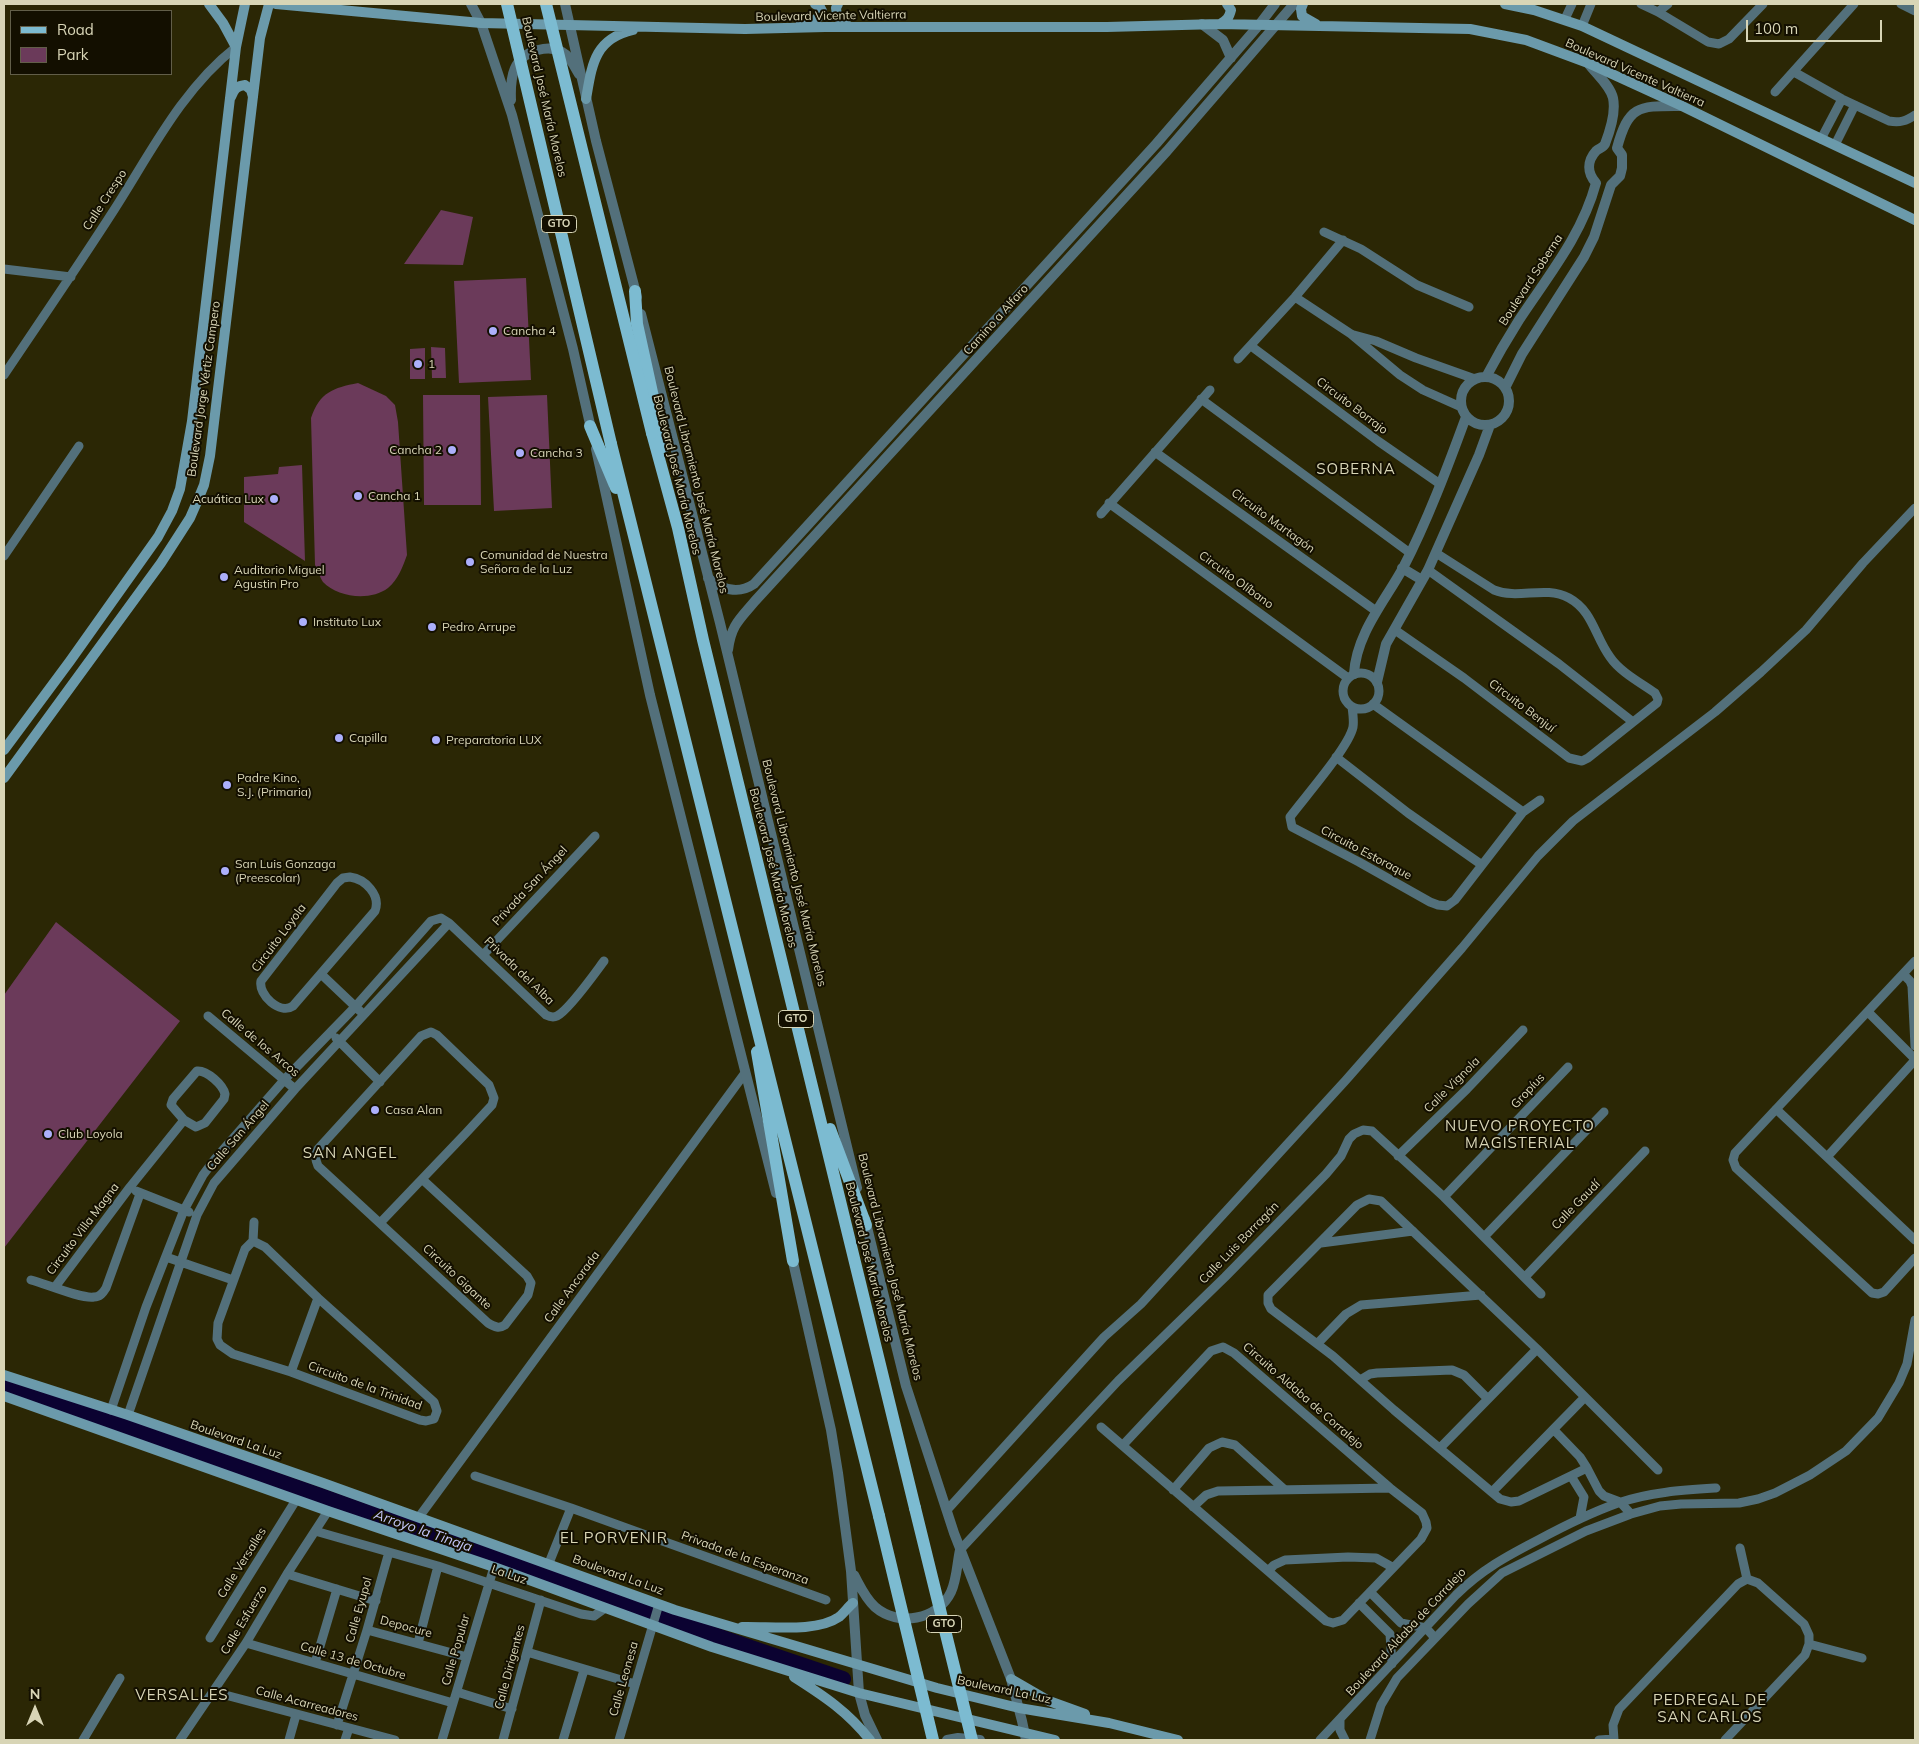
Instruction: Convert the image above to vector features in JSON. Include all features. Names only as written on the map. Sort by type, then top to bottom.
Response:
[{"type":"main road","points":[[209,4],[223,22],[236,47]]},
{"type":"main road","name":"Boulevard Jorge Vértiz Campero","points":[[4,750],[158,537],[172,511],[180,489],[192,421],[236,47],[245,4]]},
{"type":"main road","name":"Boulevard Jorge Vértiz Campero","points":[[4,778],[162,564],[190,518],[204,485],[260,38],[269,4]]},
{"type":"main road","name":"Boulevard Vicente Valtierra","points":[[276,4],[481,23],[570,26],[788,29],[849,27],[1107,27],[1219,24],[1470,29],[1526,40],[1588,63],[1682,106],[1915,220]]},
{"type":"main road","name":"Boulevard José María Morelos","points":[[508,4],[611,444],[880,1516],[933,1740]]},
{"type":"main road","name":"Boulevard José María Morelos","points":[[546,4],[652,433],[678,528],[702,640],[972,1740]]},
{"type":"main road","points":[[788,29],[816,20],[822,11],[820,6],[815,4]]},
{"type":"main road","points":[[838,4],[836,8],[837,16],[849,27]]},
{"type":"main road","points":[[1219,24],[1230,16],[1231,10],[1227,4]]},
{"type":"main road","points":[[1303,4],[1301,9],[1302,16],[1307,21],[1317,25]]},
{"type":"main road","name":"Boulevard Vicente Valtierra","points":[[1505,4],[1566,19],[1582,26],[1915,184]]},
{"type":"main road","points":[[586,99],[592,68],[602,47],[614,37],[648,27]]},
{"type":"main road","points":[[229,103],[234,89],[239,86],[249,87],[253,98]]},
{"type":"main road","points":[[635,291],[637,324],[671,482],[678,528]]},
{"type":"main road","points":[[590,426],[634,531]]},
{"type":"main road","points":[[758,1029],[758,1064],[793,1261]]},
{"type":"main road","points":[[810,1075],[866,1225]]},
{"type":"main road","name":"Boulevard La Luz","points":[[4,1375],[128,1415],[549,1563],[659,1607],[937,1688],[1019,1708],[1109,1724],[1178,1740]]},
{"type":"main road","points":[[4,1396],[783,1670],[859,1693],[1025,1737],[1056,1740]]},
{"type":"main road","points":[[732,1627],[810,1627],[826,1624],[839,1617],[853,1603]]},
{"type":"main road","points":[[783,1670],[846,1713],[870,1740]]},
{"type":"main road","points":[[1011,1679],[1049,1701],[1109,1724]]},
{"type":"street","points":[[471,4],[481,23],[512,115],[573,349],[650,695],[793,1261],[831,1430],[844,1510],[852,1571],[859,1693],[865,1715],[877,1740]]},
{"type":"street","name":"Boulevard Libramiento José María Morelos","points":[[565,4],[586,99],[708,578],[906,1386],[960,1550],[1011,1679],[1025,1737]]},
{"type":"street","name":"Camino a Alfaro","points":[[708,578],[718,586],[728,589],[748,588],[754,584],[1156,144],[1275,4]]},
{"type":"street","name":"Camino a Alfaro","points":[[727,656],[734,625],[1167,151],[1294,4]]},
{"type":"street","points":[[1566,19],[1572,4]]},
{"type":"street","points":[[1582,26],[1591,4]]},
{"type":"street","points":[[1658,12],[1668,4]]},
{"type":"street","points":[[1647,5],[1708,42],[1718,44],[1729,39],[1762,4]]},
{"type":"street","points":[[1775,92],[1854,4]]},
{"type":"street","points":[[1901,4],[1915,11]]},
{"type":"street","points":[[1202,24],[1222,40],[1231,58]]},
{"type":"street","name":"Calle Crespo","points":[[4,375],[71,277],[179,107],[217,62],[236,47]]},
{"type":"street","points":[[512,115],[511,78],[515,65],[525,55],[544,49],[554,49],[568,56],[582,78]]},
{"type":"street","points":[[1588,63],[1608,87],[1613,98],[1612,118],[1604,146],[1594,153],[1591,160],[1590,173],[1596,183],[1611,186]]},
{"type":"street","points":[[1794,72],[1842,100],[1890,120],[1906,121],[1915,115]]},
{"type":"street","points":[[1821,139],[1842,100]]},
{"type":"street","points":[[1834,145],[1855,105]]},
{"type":"street","points":[[1505,388],[1522,354],[1584,257],[1597,230],[1611,186],[1620,176],[1622,155],[1618,148],[1623,127],[1628,118],[1641,108],[1682,106]]},
{"type":"street","points":[[1604,146],[1618,148]]},
{"type":"street","name":"Boulevard Soberna","points":[[1481,378],[1568,250],[1592,198],[1596,183]]},
{"type":"street","points":[[1324,232],[1362,249],[1417,284],[1469,307]]},
{"type":"street","points":[[1238,359],[1295,297],[1343,240]]},
{"type":"street","points":[[4,269],[71,277]]},
{"type":"street","points":[[1022,290],[1033,298]]},
{"type":"street","points":[[1295,297],[1351,334],[1400,375],[1423,390],[1461,407]]},
{"type":"street","points":[[1351,334],[1376,341],[1416,358],[1481,378],[1493,378],[1505,388],[1509,402],[1503,416],[1490,425],[1481,425],[1473,422],[1466,417],[1461,407],[1460,398],[1463,390],[1468,384],[1481,378]]},
{"type":"street","name":"Circuito Borrajo","points":[[1250,346],[1378,441],[1440,484]]},
{"type":"street","points":[[1101,514],[1210,390]]},
{"type":"street","points":[[1202,399],[1410,553]]},
{"type":"street","points":[[910,413],[921,421]]},
{"type":"street","points":[[1466,417],[1410,553],[1376,611],[1351,676],[1342,688],[1344,699],[1352,707],[1364,709],[1374,704],[1379,694],[1377,682],[1386,644],[1428,570],[1479,456],[1490,425]]},
{"type":"street","points":[[4,556],[79,446]]},
{"type":"street","name":"Circuito Martagón","points":[[1155,452],[1376,611]]},
{"type":"street","name":"Circuito Olíbano","points":[[1109,503],[1351,676]]},
{"type":"street","points":[[947,1510],[1104,1337],[1141,1304],[1346,1080],[1462,948],[1551,841],[1573,821],[1715,712],[1761,672],[1806,630],[1863,563],[1915,508]]},
{"type":"street","name":"Circuito Benjuí","points":[[1395,630],[1464,678],[1569,758],[1582,761],[1588,758],[1655,707],[1658,701],[1657,696],[1610,658],[1595,627],[1580,606],[1570,598],[1549,592],[1503,594],[1436,553]]},
{"type":"street","points":[[1402,568],[1422,580]]},
{"type":"street","points":[[1428,570],[1559,664],[1633,722]]},
{"type":"street","points":[[1351,676],[1367,673],[1377,682]]},
{"type":"street","points":[[1374,704],[1523,812]]},
{"type":"street","name":"Circuito Estoraque","points":[[1352,707],[1353,726],[1351,733],[1336,757],[1290,817],[1292,827],[1360,862],[1438,906],[1447,906],[1455,900],[1523,812],[1540,800]]},
{"type":"street","points":[[1336,757],[1408,813],[1482,865]]},
{"type":"street","name":"Privada San Ángel","points":[[484,954],[595,836]]},
{"type":"street","name":"Circuito Loyola","points":[[350,876],[358,878],[377,898],[378,904],[369,918],[321,974],[290,1009],[282,1009],[263,995],[261,990],[260,985],[264,976],[337,884],[343,878],[350,876]]},
{"type":"street","name":"Calle San Ángel","points":[[112,1410],[146,1307],[184,1210],[203,1175],[285,1079],[331,1033],[431,921],[441,918],[450,923],[295,1089],[224,1169],[204,1199],[196,1215],[128,1415]]},
{"type":"street","name":"Privada del Alba","points":[[450,923],[546,1015],[551,1017],[556,1017],[561,1013],[604,961]]},
{"type":"street","points":[[1915,961],[1735,1153],[1733,1160],[1736,1168],[1872,1293],[1884,1292],[1915,1258]]},
{"type":"street","points":[[321,974],[364,1014]]},
{"type":"street","points":[[1903,974],[1912,986],[1915,1046]]},
{"type":"street","points":[[1827,1157],[1915,1059],[1868,1012]]},
{"type":"street","name":"Calle de los Arcos","points":[[208,1016],[295,1089]]},
{"type":"street","name":"Calle Vignola","points":[[1398,1156],[1467,1089],[1522,1030]]},
{"type":"street","name":"Circuito Gigante","points":[[380,1223],[423,1180],[492,1105],[494,1098],[492,1090],[437,1035],[430,1032],[421,1036],[318,1148],[315,1154],[318,1166],[488,1323],[495,1327],[505,1325],[528,1295],[531,1283],[527,1276],[423,1180]]},
{"type":"street","points":[[331,1033],[380,1082]]},
{"type":"street","name":"Gropíus","points":[[1444,1197],[1568,1067]]},
{"type":"street","points":[[200,1070],[205,1072],[224,1091],[224,1098],[206,1123],[192,1126],[184,1120],[172,1109],[171,1102],[193,1074],[200,1070]]},
{"type":"street","name":"Calle Ancorada","points":[[419,1517],[745,1073]]},
{"type":"street","points":[[1776,1109],[1915,1240]]},
{"type":"street","points":[[1484,1237],[1604,1112]]},
{"type":"street","name":"Circuito Villa Magna","points":[[55,1287],[130,1187],[184,1120]]},
{"type":"street","name":"Calle Luis Barragán","points":[[960,1550],[1118,1381],[1326,1174],[1341,1156],[1349,1139],[1354,1134],[1363,1130],[1372,1131],[1378,1135],[1398,1156],[1444,1197],[1541,1294]]},
{"type":"street","name":"Calle Gaudí","points":[[1525,1277],[1645,1151]]},
{"type":"street","name":"Circuito Villa Magna","points":[[130,1187],[140,1194],[196,1215]]},
{"type":"street","name":"Circuito Villa Magna","points":[[32,1280],[85,1297],[95,1297],[102,1294],[106,1288],[140,1194]]},
{"type":"street","points":[[1587,1468],[1519,1501],[1505,1502],[1318,1343],[1271,1309],[1268,1303],[1268,1295],[1363,1201],[1369,1199],[1381,1201],[1537,1349],[1658,1470]]},
{"type":"street","name":"Circuito de la Trinidad","points":[[253,1241],[265,1247],[318,1298],[434,1402],[436,1416],[430,1421],[420,1420],[292,1372],[233,1354],[220,1345],[217,1339],[218,1323],[245,1249],[253,1241],[254,1222]]},
{"type":"street","points":[[1321,1243],[1414,1232]]},
{"type":"street","points":[[166,1257],[233,1280]]},
{"type":"street","points":[[1318,1343],[1346,1314],[1361,1305],[1481,1295]]},
{"type":"street","points":[[292,1372],[318,1298]]},
{"type":"street","name":"Boulevard Aldaba de Corralejo","points":[[1370,1740],[1377,1716],[1387,1693],[1397,1678],[1484,1588],[1502,1573],[1586,1532],[1631,1514],[1667,1506],[1739,1503],[1775,1493],[1810,1475],[1846,1451],[1878,1418],[1899,1383],[1911,1349],[1915,1320]]},
{"type":"street","name":"Circuito Aldaba de Corralejo","points":[[1101,1427],[1326,1621],[1333,1623],[1343,1620],[1420,1539],[1427,1528],[1422,1513],[1390,1488],[1234,1353],[1223,1347],[1211,1351],[1123,1445]]},
{"type":"street","points":[[1440,1448],[1537,1349]]},
{"type":"street","points":[[1360,1380],[1370,1374],[1377,1373],[1452,1370],[1464,1375],[1488,1398]]},
{"type":"street","points":[[1492,1492],[1585,1398]]},
{"type":"street","points":[[1554,1430],[1580,1457],[1598,1491],[1604,1496],[1620,1502],[1631,1514]]},
{"type":"street","points":[[1173,1490],[1209,1448],[1222,1442],[1235,1445],[1285,1490]]},
{"type":"street","name":"Privada de la Esperanza","points":[[475,1476],[571,1508],[826,1600]]},
{"type":"street","points":[[1571,1476],[1584,1497],[1580,1518]]},
{"type":"street","points":[[1193,1507],[1202,1497],[1214,1492],[1390,1488]]},
{"type":"street","name":"Boulevard Aldaba de Corralejo","points":[[1320,1740],[1474,1577],[1496,1562],[1580,1518],[1620,1502],[1660,1493],[1716,1488]]},
{"type":"street","points":[[1584,1497],[1598,1491]]},
{"type":"street","name":"Calle Versalles","points":[[210,1638],[296,1500]]},
{"type":"street","points":[[549,1563],[571,1508]]},
{"type":"street","name":"Calle Esfuerzo","points":[[184,1740],[328,1511]]},
{"type":"street","name":"La Luz","points":[[315,1531],[490,1582],[587,1616],[594,1616],[605,1608]]},
{"type":"street","points":[[1740,1548],[1747,1579]]},
{"type":"street","points":[[852,1571],[874,1607],[896,1618],[913,1619],[934,1610],[946,1600],[953,1585],[960,1550]]},
{"type":"street","name":"Calle Eyupol","points":[[337,1725],[376,1601],[389,1552]]},
{"type":"street","points":[[1268,1571],[1278,1562],[1285,1560],[1348,1557],[1376,1558],[1392,1567]]},
{"type":"street","points":[[418,1643],[438,1566]]},
{"type":"street","name":"Calle Popular","points":[[442,1740],[494,1567]]},
{"type":"street","points":[[287,1574],[376,1601]]},
{"type":"street","points":[[1599,1740],[1614,1740],[1614,1718],[1619,1709],[1738,1584],[1747,1579],[1758,1583],[1804,1624],[1809,1635],[1809,1644],[1805,1655],[1725,1740]]},
{"type":"street","points":[[315,1663],[337,1589]]},
{"type":"street","points":[[1370,1592],[1401,1623],[1426,1628],[1435,1638]]},
{"type":"street","name":"Calle Dirigentes","points":[[503,1740],[541,1600]]},
{"type":"street","points":[[1359,1603],[1390,1634],[1392,1664]]},
{"type":"street","name":"Calle Leonesa","points":[[619,1740],[659,1607]]},
{"type":"street","points":[[1390,1634],[1401,1623]]},
{"type":"street","name":"Depocure","points":[[367,1630],[467,1657]]},
{"type":"street","name":"Calle 13 de Octubre","points":[[246,1643],[453,1703]]},
{"type":"street","points":[[1809,1644],[1862,1658]]},
{"type":"street","points":[[528,1652],[635,1684]]},
{"type":"street","points":[[562,1740],[584,1670]]},
{"type":"street","points":[[84,1740],[120,1678]]},
{"type":"street","name":"Calle Acarreadores","points":[[214,1692],[395,1740]]},
{"type":"street","points":[[457,1692],[512,1709]]},
{"type":"street","points":[[288,1740],[296,1715]]},
{"type":"street","points":[[1340,1720],[1344,1740]]},
{"type":"street","points":[[345,1740],[349,1728]]},
{"type":"street","points":[[947,1740],[973,1738],[980,1740]]},
{"type":"green space","points":[[441,210],[473,217],[463,265],[404,264]]},
{"type":"green space","name":"Cancha 4","points":[[526,278],[531,380],[459,383],[454,281]]},
{"type":"green space","points":[[431,347],[445,348],[446,378],[432,378]]},
{"type":"green space","name":"1","points":[[425,348],[425,379],[410,379],[410,349]]},
{"type":"green space","name":"Cancha 1","points":[[358,383],[386,396],[395,405],[398,422],[407,555],[400,573],[392,585],[381,592],[364,596],[337,592],[329,587],[323,582],[315,565],[311,418],[319,402],[328,393],[341,387]]},
{"type":"green space","name":"Cancha 2","points":[[423,395],[480,395],[481,505],[424,505]]},
{"type":"green space","name":"Cancha 3","points":[[547,395],[552,508],[494,511],[488,397]]},
{"type":"green space","name":"Acuática Lux","points":[[302,465],[305,561],[244,522],[244,477],[278,474],[279,467]]},
{"type":"green space","name":"Club Loyola","points":[[56,922],[180,1021],[4,1248],[4,995]]},
{"type":"waterway","name":"Arroyo la Tinaja","points":[[4,1384],[843,1679]]},
{"type":"place","name":"Cancha 4","points":[[493,331]]},
{"type":"place","name":"1","points":[[418,364]]},
{"type":"place","name":"Cancha 2","points":[[452,450]]},
{"type":"place","name":"Cancha 3","points":[[520,453]]},
{"type":"place","name":"Cancha 1","points":[[358,496]]},
{"type":"place","name":"Acuática Lux","points":[[274,499]]},
{"type":"place","name":"Comunidad de Nuestra Señora de la Luz","points":[[470,562]]},
{"type":"place","name":"Auditorio Miguel Agustin Pro","points":[[224,577]]},
{"type":"place","name":"Instituto Lux","points":[[303,622]]},
{"type":"place","name":"Pedro Arrupe","points":[[432,627]]},
{"type":"place","name":"Capilla","points":[[339,738]]},
{"type":"place","name":"Preparatoria LUX","points":[[436,740]]},
{"type":"place","name":"Padre Kino, S.J. (Primaria)","points":[[227,785]]},
{"type":"place","name":"San Luis Gonzaga (Preescolar)","points":[[225,871]]},
{"type":"place","name":"Casa Alan","points":[[375,1110]]},
{"type":"place","name":"Club Loyola","points":[[48,1134]]},
{"type":"district","name":"SOBERNA","points":[[1356,469]]},
{"type":"district","name":"NUEVO PROYECTO MAGISTERIAL","points":[[1520,1134]]},
{"type":"district","name":"SAN ANGEL","points":[[350,1153]]},
{"type":"district","name":"EL PORVENIR","points":[[614,1538]]},
{"type":"district","name":"VERSALLES","points":[[182,1695]]},
{"type":"district","name":"PEDREGAL DE SAN CARLOS","points":[[1710,1708]]}]
